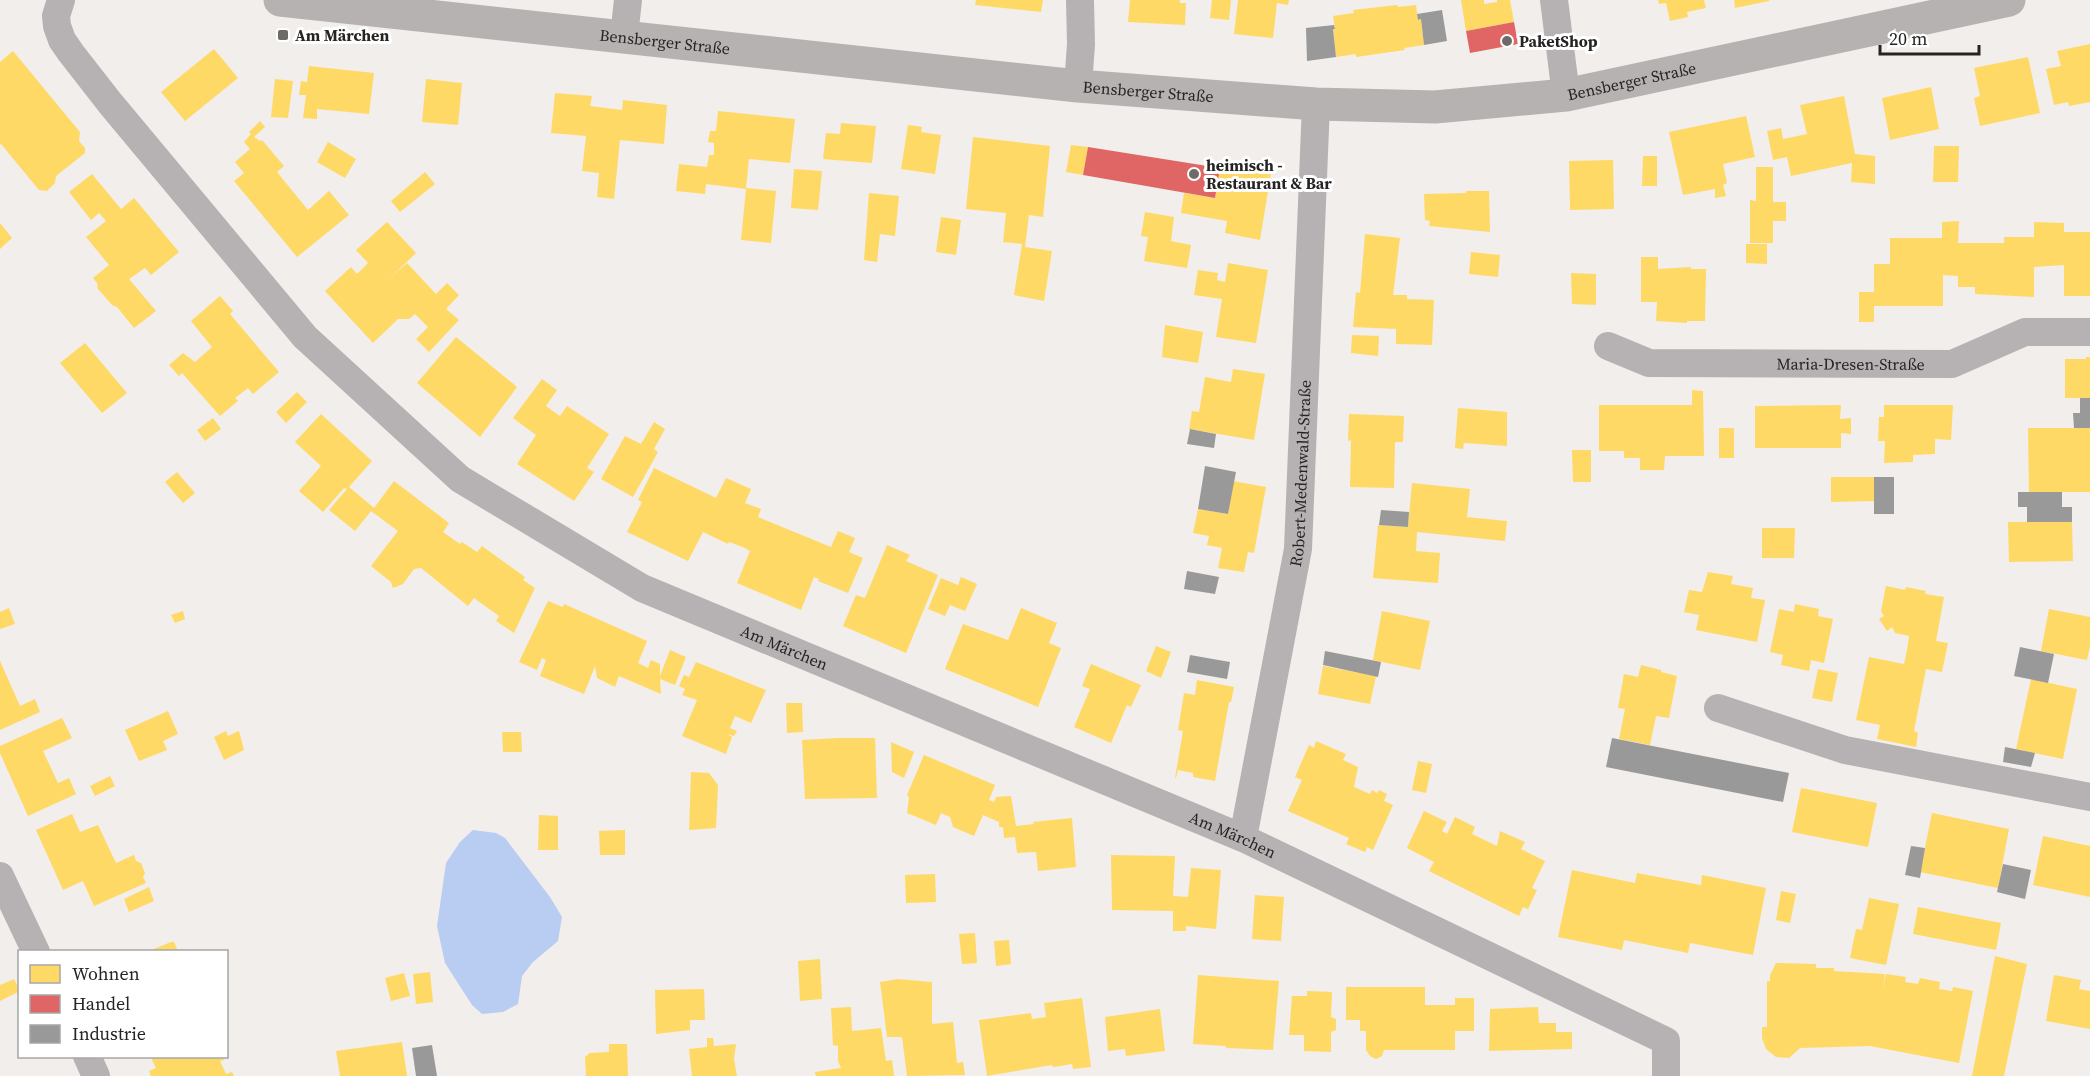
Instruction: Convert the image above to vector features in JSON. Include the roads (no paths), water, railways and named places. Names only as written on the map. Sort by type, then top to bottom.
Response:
[{"type":"main road","name":"Bensberger Straße","points":[[280,0],[1078,86],[1316,104],[1435,107],[1566,95],[2009,0]]},
{"type":"street","name":"Am Märchen","points":[[60,0],[56,16],[57,26],[62,40],[71,53],[297,328],[460,479],[642,588],[1243,838],[1666,1041],[1666,1076]]},
{"type":"street","points":[[624,36],[628,0]]},
{"type":"street","points":[[1078,86],[1081,44],[1080,0]]},
{"type":"street","points":[[1554,0],[1566,95]]},
{"type":"street","name":"Robert-Medenwald-Straße","points":[[1243,838],[1298,549],[1316,104]]},
{"type":"street","name":"Maria-Dresen-Straße","points":[[1608,346],[1649,363],[1952,364],[2025,332],[2090,332]]},
{"type":"street","points":[[1718,708],[1845,750],[2090,797]]},
{"type":"street","points":[[0,876],[36,950]]},
{"type":"street","points":[[88,1058],[96,1076]]},
{"type":"water","points":[[473,830],[496,833],[505,838],[550,897],[562,917],[558,941],[533,962],[522,976],[518,1004],[503,1012],[482,1014],[472,1005],[445,963],[437,926],[446,863],[460,842]]},
{"type":"place","name":"Am Märchen","points":[[283,35]]},
{"type":"place","name":"PaketShop","points":[[1507,41]]},
{"type":"place","name":"heimisch - Restaurant & Bar","points":[[1194,174]]}]
